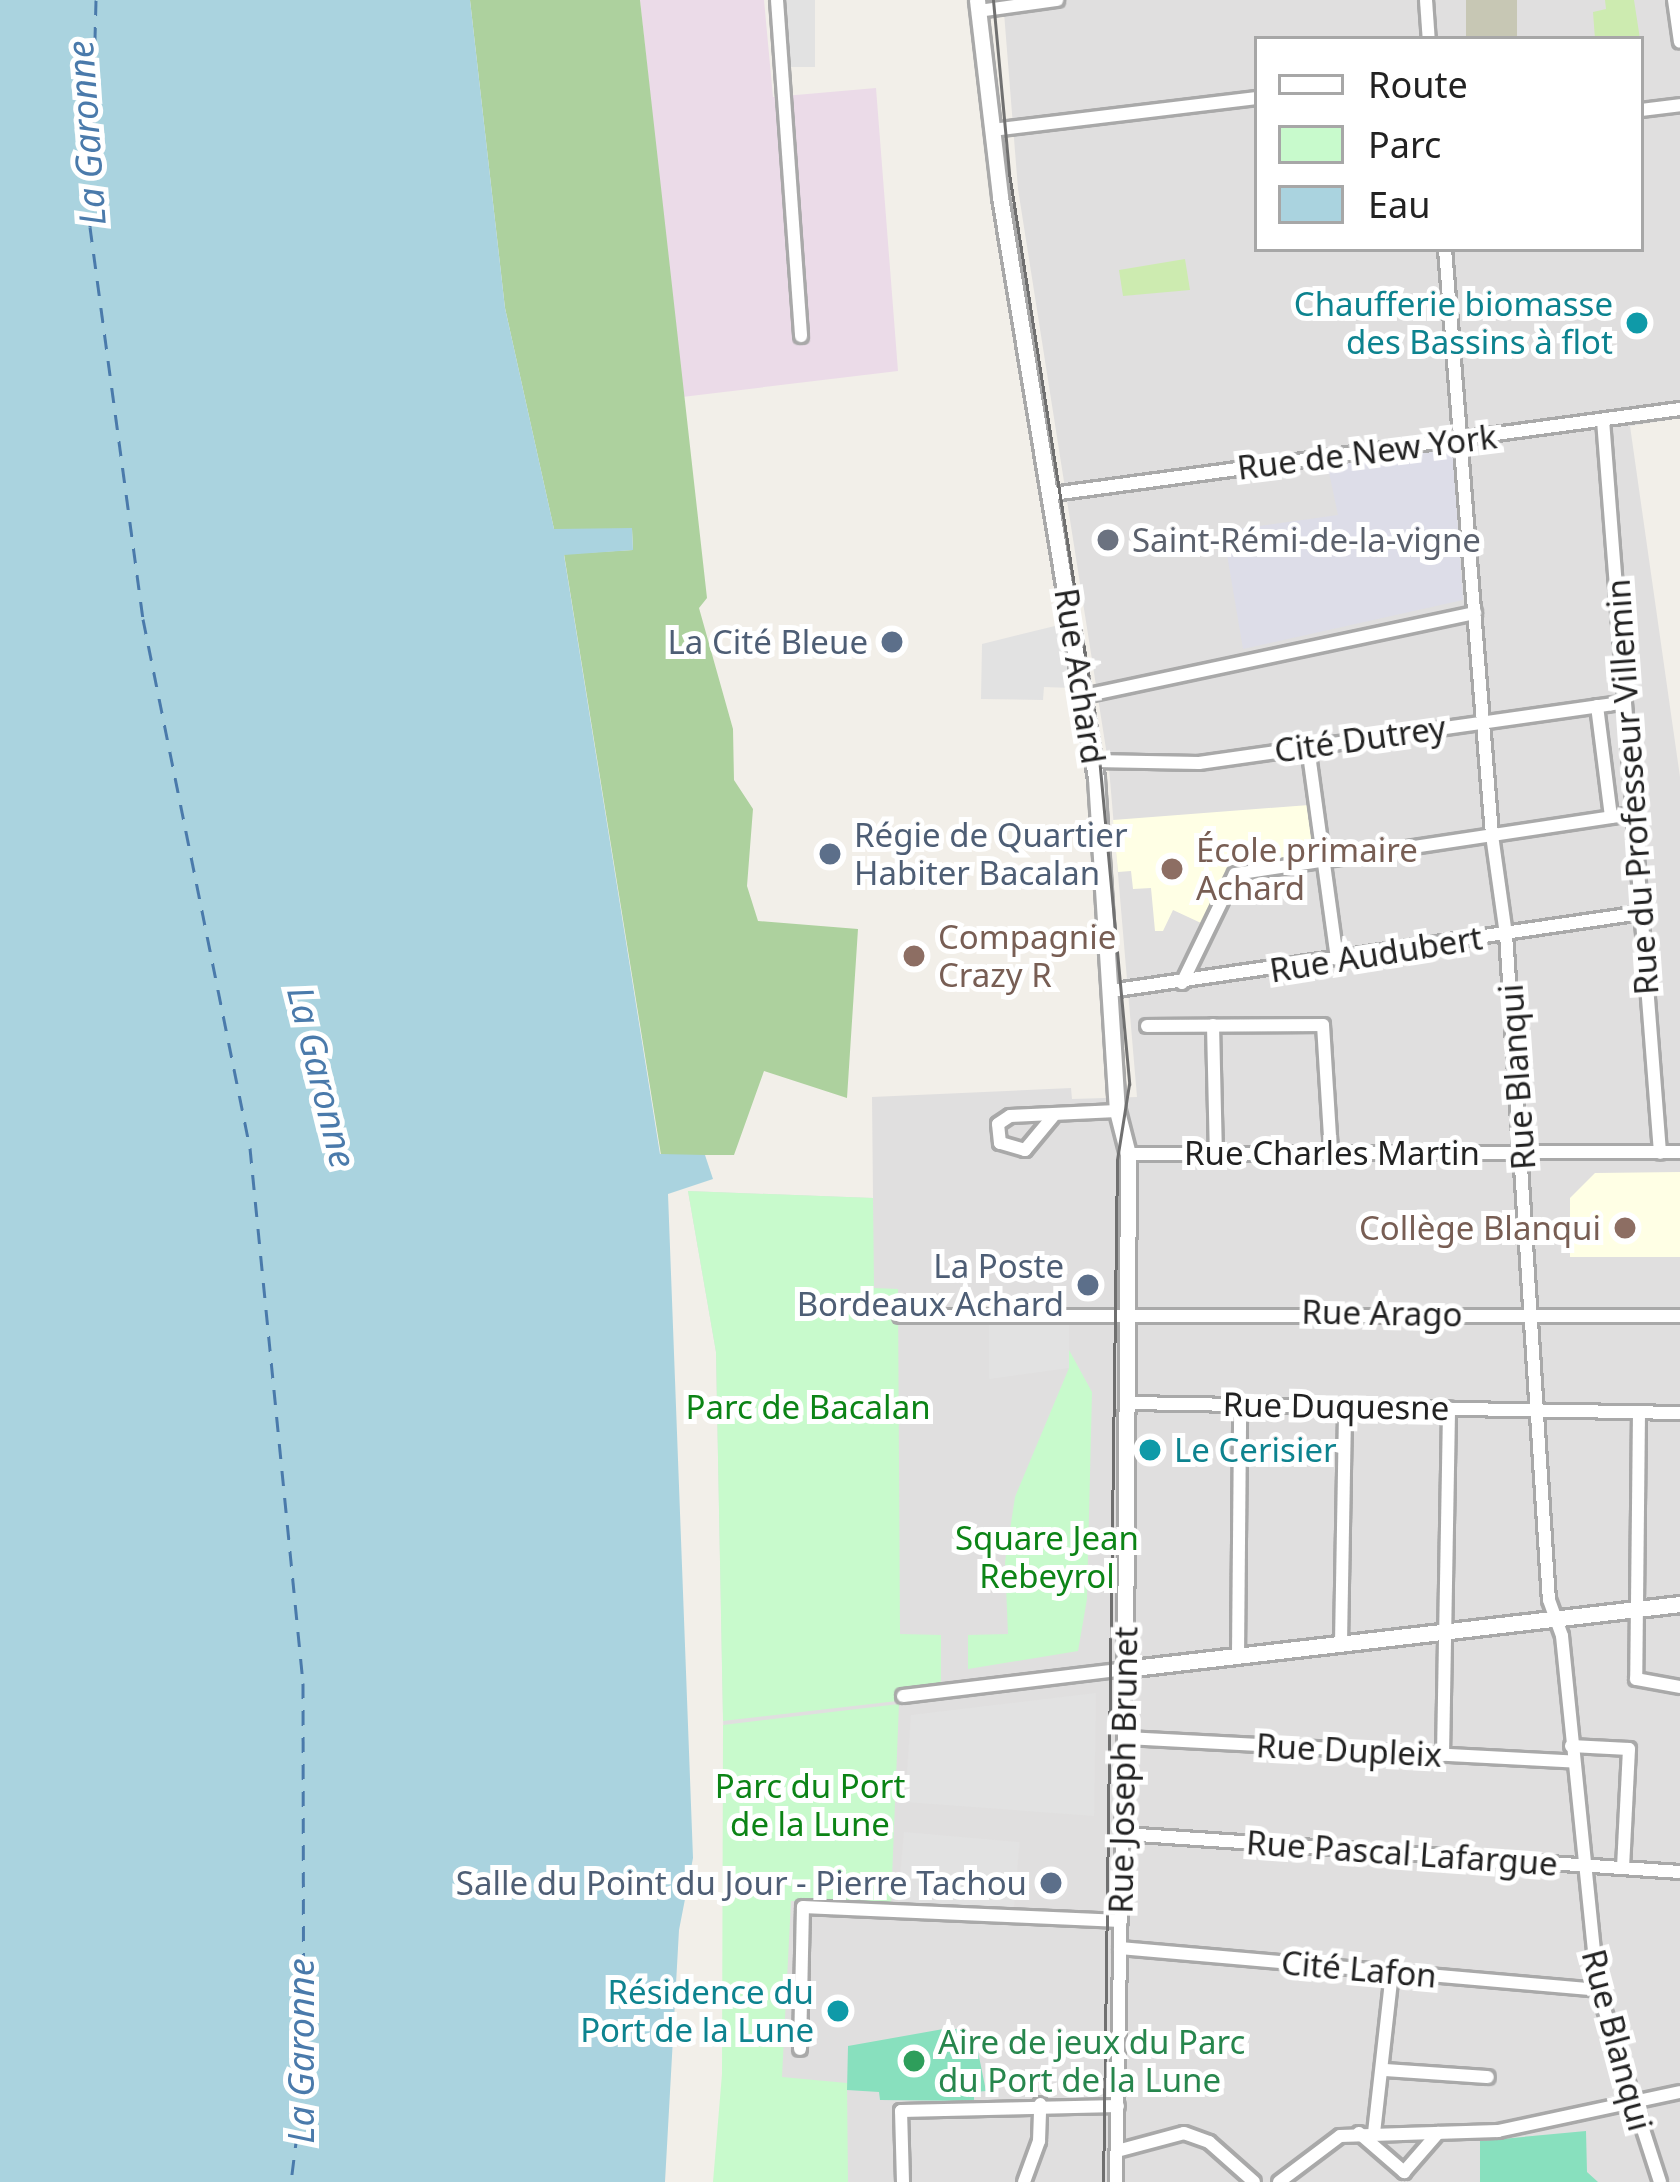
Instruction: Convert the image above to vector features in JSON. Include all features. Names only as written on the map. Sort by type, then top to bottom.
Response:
[{"type":"street","points":[[777,0],[801,336]]},
{"type":"street","points":[[977,6],[1057,0]]},
{"type":"street","points":[[1426,0],[1430,36]]},
{"type":"street","points":[[1674,0],[1680,42]]},
{"type":"street","name":"Rue Achard","points":[[977,6],[992,130],[1094,761],[1117,1111],[1128,1154],[1130,1357]]},
{"type":"street","points":[[992,130],[1254,98]]},
{"type":"street","points":[[1644,110],[1680,105]]},
{"type":"street","name":"Rue Blanqui","points":[[1445,252],[1492,835],[1506,934],[1542,1410],[1542,1492],[1581,1865],[1598,1990],[1630,2102],[1660,2182]]},
{"type":"street","name":"Rue de New York","points":[[1053,494],[1680,409]]},
{"type":"street","name":"Rue du Professeur Villemin","points":[[1604,420],[1660,1153]]},
{"type":"street","points":[[1084,696],[1475,613]]},
{"type":"street","name":"Cité Dutrey","points":[[1094,761],[1199,763],[1625,702]]},
{"type":"street","points":[[1597,706],[1611,817]]},
{"type":"street","points":[[1308,747],[1337,959]]},
{"type":"street","points":[[1181,983],[1235,874],[1634,814]]},
{"type":"street","name":"Rue Audubert","points":[[1110,991],[1641,913]]},
{"type":"street","points":[[1214,1025],[1216,1154]]},
{"type":"street","points":[[1148,1026],[1323,1025],[1331,1154]]},
{"type":"street","points":[[1055,1114],[1025,1150],[1000,1142],[1003,1119],[1055,1114],[1117,1111]]},
{"type":"street","name":"Rue Charles Martin","points":[[1128,1154],[1680,1152]]},
{"type":"street","name":"Rue Arago","points":[[899,1316],[1680,1316]]},
{"type":"street","name":"Rue Joseph Brunet","points":[[1116,2182],[1130,1357]]},
{"type":"street","name":"Rue Duquesne","points":[[1130,1402],[1680,1413]]},
{"type":"street","points":[[1238,1656],[1240,1404]]},
{"type":"street","points":[[1341,1643],[1345,1406]]},
{"type":"street","points":[[1443,1755],[1449,1408]]},
{"type":"street","points":[[1639,1412],[1636,1679],[1680,1687]]},
{"type":"street","points":[[903,1696],[1680,1604]]},
{"type":"street","name":"Rue Dupleix","points":[[1126,1738],[1572,1761]]},
{"type":"street","points":[[1571,1746],[1629,1749],[1623,1868]]},
{"type":"street","name":"Rue Pascal Lafargue","points":[[1124,1834],[1680,1872]]},
{"type":"street","points":[[800,2049],[803,1907],[1121,1921]]},
{"type":"street","name":"Cité Lafon","points":[[1120,1948],[1598,1990]]},
{"type":"street","points":[[1366,2133],[1384,2070],[1391,1981]]},
{"type":"street","points":[[1384,2070],[1488,2077]]},
{"type":"street","points":[[1279,2182],[1312,2152],[1366,2133],[1498,2132],[1680,2092]]},
{"type":"street","points":[[903,2182],[901,2111],[1040,2104],[1118,2106]]},
{"type":"street","points":[[1024,2182],[1039,2141],[1040,2104]]},
{"type":"street","points":[[1117,2151],[1184,2133],[1209,2142],[1254,2182]]},
{"type":"street","points":[[1366,2133],[1404,2172],[1438,2133]]},
{"type":"shaded area","points":[[640,0],[764,0],[773,97],[876,88],[898,371],[682,397]]},
{"type":"shaded area","points":[[786,0],[815,0],[815,67],[786,67]]},
{"type":"shaded area","points":[[1003,0],[1680,0],[1680,418],[1630,426],[1680,777],[1680,2182],[732,2182],[716,1352],[688,1191],[873,1198],[872,1097],[1071,1088],[1072,1099],[1137,1097],[1109,768],[1018,189]]},
{"type":"shaded area","points":[[1466,0],[1517,0],[1517,36],[1466,36]]},
{"type":"shaded area","points":[[1452,445],[1463,600],[1243,649],[1223,531],[1338,515],[1327,463]]},
{"type":"shaded area","points":[[1063,624],[1072,688],[1044,687],[1043,700],[981,699],[982,644]]},
{"type":"shaded area","name":"École primaire Achard","points":[[1309,805],[1313,855],[1227,868],[1201,923],[1173,910],[1163,931],[1155,931],[1151,888],[1133,889],[1131,871],[1118,872],[1113,820]]},
{"type":"shaded area","name":"Collège Blanqui","points":[[1680,1172],[1680,1257],[1570,1257],[1570,1198],[1595,1173]]},
{"type":"shaded area","points":[[1069,1314],[1069,1368],[989,1379],[989,1315]]},
{"type":"shaded area","points":[[1096,1693],[1094,1816],[905,1802],[911,1715]]},
{"type":"shaded area","points":[[904,1832],[1020,1842],[1013,1913],[898,1903]]},
{"type":"green space","points":[[470,0],[640,0],[707,598],[699,608],[733,729],[734,780],[753,809],[747,886],[758,921],[858,929],[847,1098],[764,1071],[734,1155],[661,1155],[564,554],[633,550],[632,529],[554,529],[505,308]]},
{"type":"green space","points":[[1605,0],[1634,0],[1640,36],[1595,36],[1593,12],[1606,9]]},
{"type":"green space","points":[[1185,259],[1190,290],[1123,296],[1119,270]]},
{"type":"green space","name":"Parc de Bacalan","points":[[688,1191],[873,1198],[874,1288],[898,1289],[900,1634],[941,1635],[941,1696],[723,1721],[716,1352]]},
{"type":"green space","name":"Square Jean Rebeyrol","points":[[1069,1350],[1092,1392],[1087,1599],[1078,1651],[968,1669],[968,1635],[1008,1634],[1005,1562],[1015,1497],[1069,1368]]},
{"type":"green space","name":"Parc du Port de la Lune","points":[[899,1704],[891,1903],[791,1901],[782,2077],[847,2083],[848,2182],[713,2182],[722,2074],[723,1725]]},
{"type":"green space","name":"Aire de jeux du Parc du Port de la Lune","points":[[949,2028],[974,2032],[986,2091],[974,2092],[974,2101],[880,2100],[879,2092],[847,2090],[848,2046]]},
{"type":"green space","points":[[1586,2131],[1587,2172],[1598,2182],[1480,2182],[1480,2141]]},
{"type":"water","name":"La Garonne","points":[[0,0],[470,0],[505,308],[554,529],[632,528],[633,550],[564,555],[660,1154],[705,1155],[713,1179],[668,1194],[693,1858],[679,1930],[665,2182],[0,2182]]},
{"type":"ferry route","points":[[96,0],[90,227],[143,619],[250,1148],[303,1683],[304,2079],[291,2182]]},
{"type":"tram line","points":[[993,0],[1009,173],[1096,725],[1129,1084],[1117,1160],[1103,2182]]},
{"type":"place","name":"Chaufferie biomasse des Bassins à flot","points":[[1637,323]]},
{"type":"place","name":"Saint-Rémi-de-la-vigne","points":[[1108,540]]},
{"type":"place","name":"La Cité Bleue","points":[[892,642]]},
{"type":"place","name":"Régie de Quartier Habiter Bacalan","points":[[830,854]]},
{"type":"place","name":"École primaire Achard","points":[[1172,869]]},
{"type":"place","name":"Compagnie Crazy R","points":[[914,956]]},
{"type":"place","name":"Collège Blanqui","points":[[1625,1228]]},
{"type":"place","name":"La Poste Bordeaux Achard","points":[[1088,1285]]},
{"type":"place","name":"Le Cerisier","points":[[1150,1450]]},
{"type":"place","name":"Salle du Point du Jour - Pierre Tachou","points":[[1051,1883]]},
{"type":"place","name":"Résidence du Port de la Lune","points":[[838,2011]]},
{"type":"place","name":"Aire de jeux du Parc du Port de la Lune","points":[[914,2061]]}]
